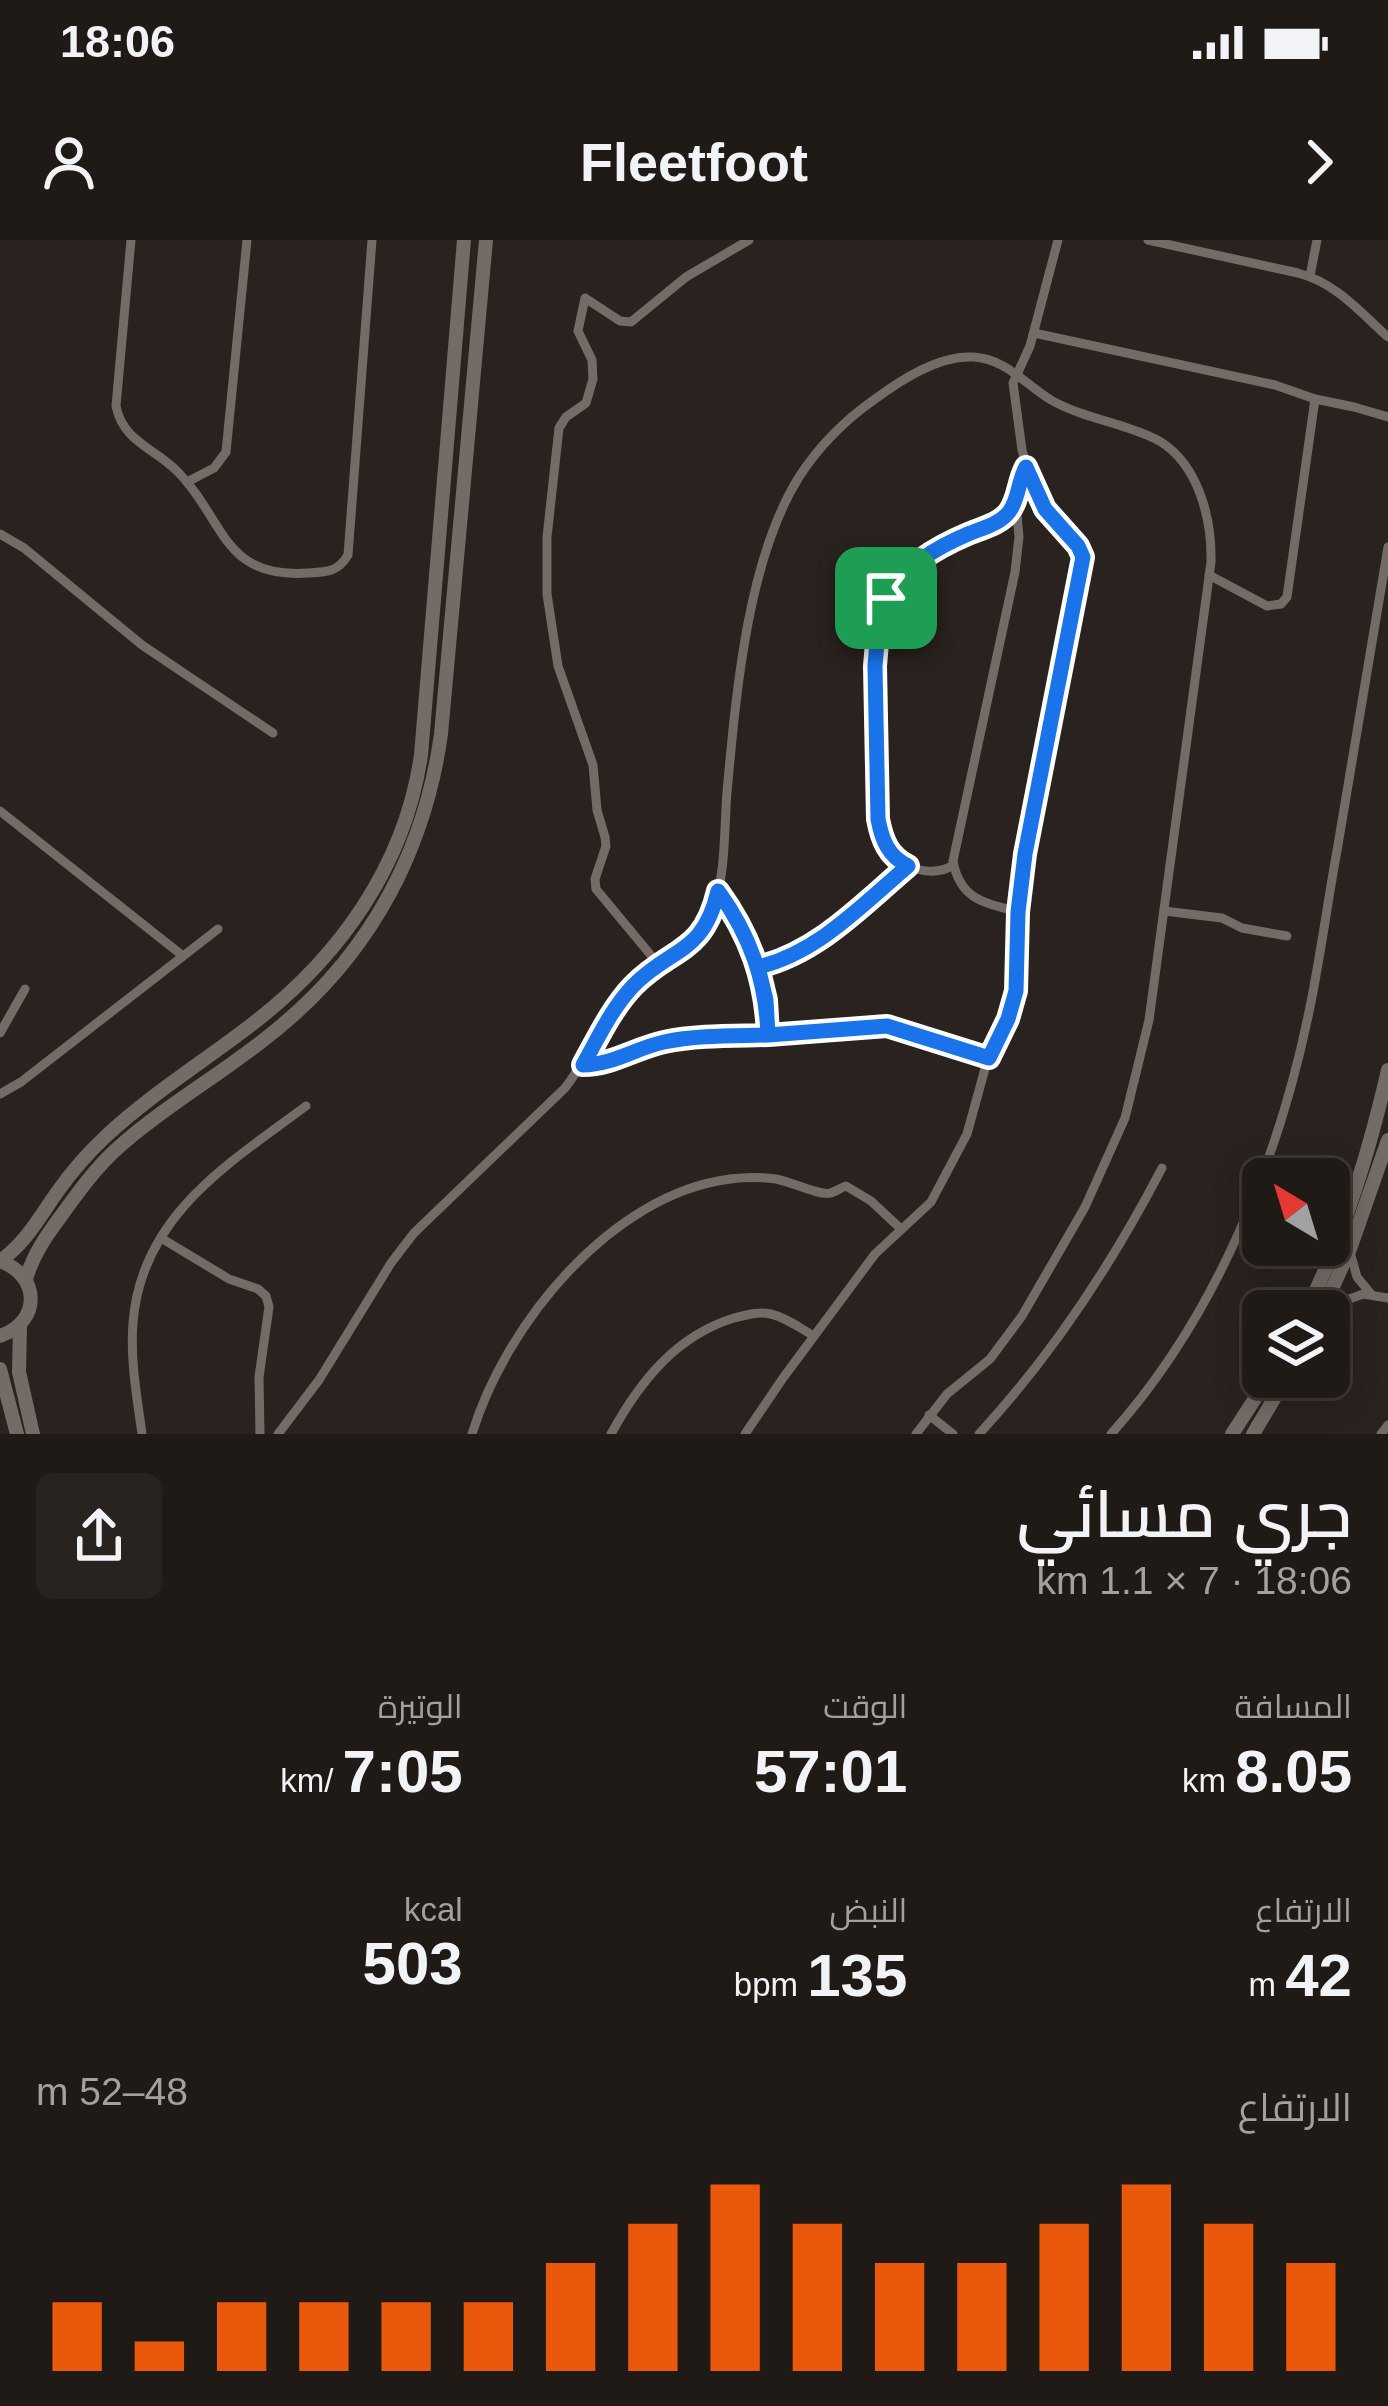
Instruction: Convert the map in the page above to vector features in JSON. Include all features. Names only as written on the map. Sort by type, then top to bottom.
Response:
[{"type":"street","points":[[130,240],[117,413],[123,427],[187,482],[224,539],[253,564],[290,574],[327,572],[342,564],[349,550],[372,240]]},
{"type":"street","points":[[187,482],[214,468],[226,452],[247,240]]},
{"type":"street","points":[[26,1279],[0,1262],[24,1240],[77,1167],[111,1132],[268,1012],[316,968],[372,895],[394,854],[410,812],[422,755],[464,240]]},
{"type":"street","points":[[33,1434],[19,1372],[20,1326],[31,1304],[26,1279],[44,1239],[88,1179],[117,1149],[267,1038],[320,991],[369,931],[405,865],[431,788],[441,734],[486,240]]},
{"type":"street","points":[[659,965],[596,889],[606,846],[592,765],[558,666],[547,594],[547,537],[560,428],[566,417],[586,404],[593,379],[592,360],[578,332],[585,298],[631,322],[686,277],[749,240]]},
{"type":"street","points":[[745,1434],[875,1254],[938,1192],[967,1134],[989,1058],[1016,991],[1025,854],[1083,564],[1078,546],[1045,509],[1026,467],[1012,383],[1034,333],[1058,240]]},
{"type":"street","points":[[1148,240],[1310,276],[1342,295],[1388,337]]},
{"type":"street","points":[[1310,276],[1317,240]]},
{"type":"street","points":[[1034,333],[1275,385],[1388,417]]},
{"type":"street","points":[[278,1434],[319,1380],[414,1233],[553,1100],[583,1065],[626,994],[679,954],[710,915],[718,891],[731,744],[750,612],[776,525],[813,456],[879,396],[919,373],[976,357],[999,362],[1054,402],[1147,434],[1173,450],[1203,502],[1211,539],[1209,575],[1143,1053],[1125,1118],[1100,1178],[1045,1280],[1000,1348],[947,1394],[916,1434]]},
{"type":"street","points":[[1209,575],[1267,605],[1281,604],[1287,597],[1315,399]]},
{"type":"street","points":[[1018,912],[974,898],[962,886],[953,865],[1015,572],[1016,500],[1026,467]]},
{"type":"street","points":[[953,865],[936,873],[908,866],[890,852],[882,838],[875,679],[878,629],[882,608],[899,579],[915,564],[1000,520],[1016,500]]},
{"type":"street","points":[[0,534],[24,548],[142,645],[273,734]]},
{"type":"street","points":[[1111,1434],[1169,1359],[1212,1287],[1249,1205],[1287,1096],[1310,1007],[1388,547]]},
{"type":"street","points":[[0,811],[183,956]]},
{"type":"street","points":[[758,967],[809,947],[908,866]]},
{"type":"street","points":[[718,891],[738,920],[758,967],[768,1035]]},
{"type":"street","points":[[1164,911],[1222,918],[1242,928],[1287,936]]},
{"type":"street","points":[[0,1094],[218,929]]},
{"type":"street","points":[[0,1033],[25,989]]},
{"type":"street","points":[[583,1065],[678,1040],[887,1026],[989,1058]]},
{"type":"street","points":[[1316,1290],[1357,1188],[1388,1070]]},
{"type":"street","points":[[142,1434],[133,1325],[140,1286],[160,1238],[203,1184],[306,1106]]},
{"type":"street","points":[[1371,1294],[1357,1277],[1350,1249],[1388,1140]]},
{"type":"street","points":[[979,1434],[1082,1305],[1162,1168]]},
{"type":"street","points":[[472,1434],[508,1354],[550,1294],[607,1237],[666,1198],[736,1178],[775,1178],[824,1194],[846,1186],[882,1209],[901,1229]]},
{"type":"street","points":[[160,1238],[266,1297],[260,1434]]},
{"type":"street","points":[[1350,1297],[1371,1294],[1388,1298]]},
{"type":"street","points":[[611,1434],[661,1363],[712,1326],[760,1312],[782,1317],[814,1336]]},
{"type":"street","points":[[0,1336],[20,1326]]},
{"type":"street","points":[[0,1370],[17,1434]]},
{"type":"street","points":[[1232,1434],[1255,1398]]},
{"type":"street","points":[[1253,1434],[1274,1398]]},
{"type":"street","points":[[929,1415],[953,1434]]},
{"type":"street","points":[[1381,1434],[1388,1425]]},
{"type":"route","points":[[886,598],[875,666],[878,819],[890,852],[908,866],[820,940],[784,960],[758,967],[768,1035],[658,1043],[610,1061],[583,1065],[633,986],[697,936],[718,891],[738,920],[758,967],[766,1000],[768,1035],[887,1026],[989,1058],[1016,991],[1025,854],[1083,557],[1045,509],[1026,467],[1006,516],[915,564],[886,598]]}]
